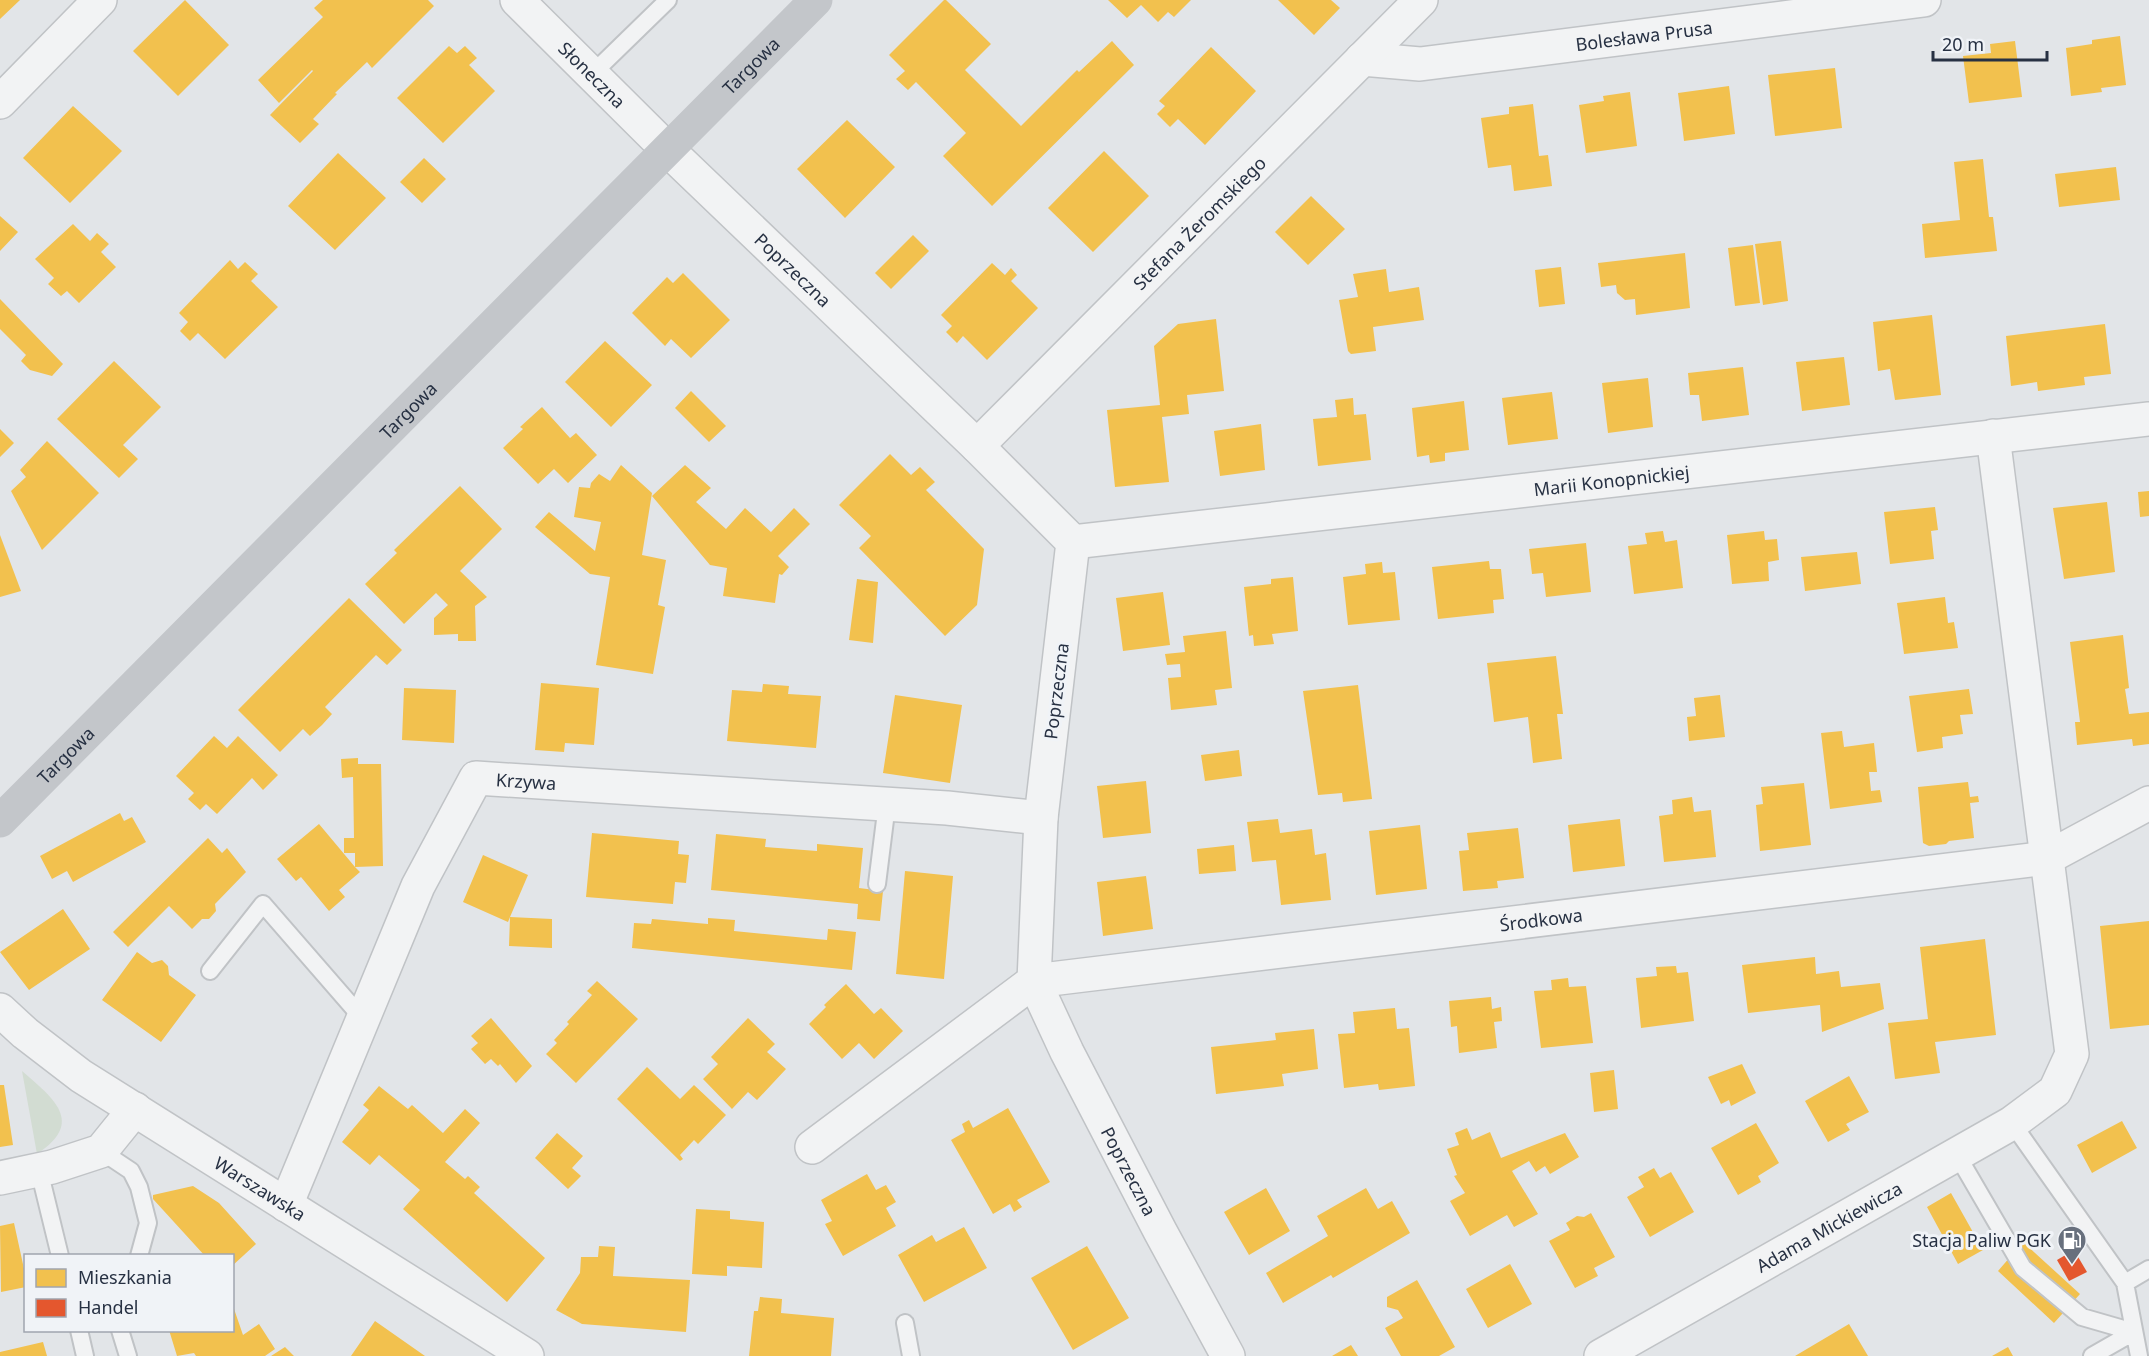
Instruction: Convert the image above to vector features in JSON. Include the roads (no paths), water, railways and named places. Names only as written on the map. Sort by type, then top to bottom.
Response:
[{"type":"main road","name":"Targowa","points":[[0,821],[816,0]]},
{"type":"street","points":[[0,102],[100,0]]},
{"type":"street","name":"Słoneczna","points":[[517,0],[668,150]]},
{"type":"street","name":"Stefana Żeromskiego","points":[[977,446],[1421,0]]},
{"type":"street","name":"Bolesława Prusa","points":[[1362,59],[1420,64],[1924,0]]},
{"type":"street","name":"Poprzeczna","points":[[668,150],[977,446],[1073,542],[1041,818],[1034,981],[1105,1126],[1228,1356]]},
{"type":"street","name":"Marii Konopnickiej","points":[[1073,542],[2149,419]]},
{"type":"street","points":[[1993,436],[2047,858],[2149,803]]},
{"type":"street","name":"Krzywa","points":[[286,1205],[418,886],[477,777],[947,808],[1041,818]]},
{"type":"street","name":"Środkowa","points":[[1034,981],[2047,858]]},
{"type":"street","name":"Adama Mickiewicza","points":[[1601,1356],[2012,1123],[2055,1091],[2072,1054],[2047,858]]},
{"type":"street","points":[[812,1147],[1034,981]]},
{"type":"street","name":"Warszawska","points":[[0,1010],[25,1033],[81,1076],[527,1356]]},
{"type":"street","points":[[0,1178],[39,1170],[101,1151],[135,1109]]},
{"type":"lane","points":[[592,74],[668,0]]},
{"type":"lane","points":[[877,884],[887,804]]},
{"type":"lane","points":[[210,971],[263,904],[363,1019]]},
{"type":"lane","points":[[2012,1123],[2125,1283],[2139,1356]]},
{"type":"lane","points":[[101,1151],[131,1171],[139,1187],[148,1222],[140,1254]]},
{"type":"lane","points":[[1956,1153],[2023,1268],[2082,1317],[2134,1332]]},
{"type":"lane","points":[[39,1170],[60,1254]]},
{"type":"lane","points":[[2125,1283],[2149,1269]]},
{"type":"lane","points":[[905,1323],[911,1356]]},
{"type":"lane","points":[[79,1332],[85,1356]]},
{"type":"lane","points":[[121,1332],[128,1356]]},
{"type":"lane","points":[[2092,1356],[2134,1332]]},
{"type":"place","name":"Stacja Paliw PGK","points":[[2072,1266]]}]
